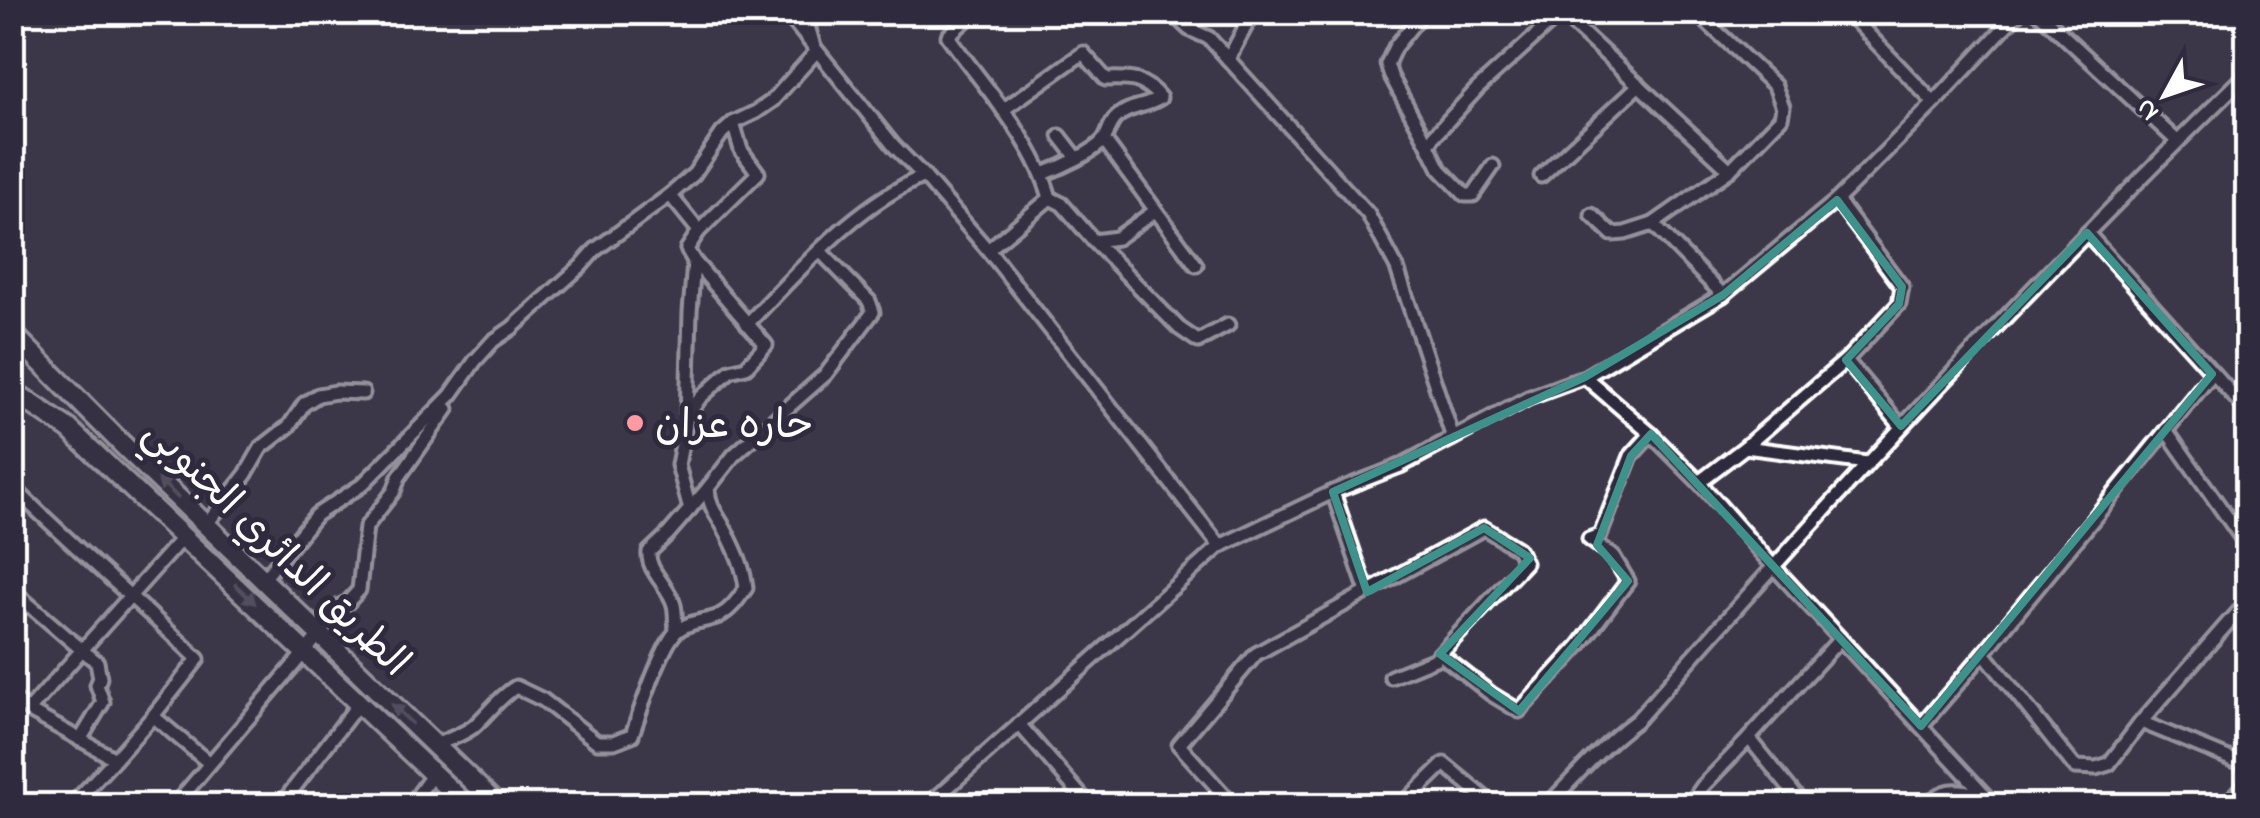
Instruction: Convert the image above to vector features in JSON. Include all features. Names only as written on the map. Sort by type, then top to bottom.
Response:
[{"type":"highway","points":[[2232,806],[2248,788]]},
{"type":"main road","name":"الطريق الدائري الجنوبي","points":[[12,334],[498,806]]},
{"type":"main road","name":"الطريق الدائري الجنوبي","points":[[12,394],[69,429],[467,806]]},
{"type":"street","points":[[804,12],[816,52]]},
{"type":"street","points":[[975,12],[948,36],[1044,174],[1050,198],[1062,204],[1179,328],[1198,341],[1228,326]]},
{"type":"street","points":[[1170,12],[1189,29],[1208,38],[1368,214],[1397,268],[1452,438]]},
{"type":"street","points":[[1228,60],[1256,12]]},
{"type":"street","points":[[1422,12],[1394,48],[1387,64],[1391,76],[1440,169],[1465,195],[1472,195],[1493,166]]},
{"type":"street","points":[[1592,215],[1612,234],[1653,224],[1730,170],[1780,118],[1782,106],[1775,86],[1696,12]]},
{"type":"street","points":[[1848,12],[1934,103]]},
{"type":"street","points":[[927,806],[1220,546],[1333,492],[1400,466],[1528,398],[1585,377],[1723,295],[1837,200],[2019,12]]},
{"type":"street","points":[[2038,12],[2177,141]]},
{"type":"street","points":[[786,13],[894,146],[988,250],[1220,546]]},
{"type":"street","points":[[1428,146],[1477,89],[1560,13],[1730,170]]},
{"type":"street","points":[[263,580],[316,515],[362,485],[451,396],[494,340],[596,250],[694,174],[722,132],[772,101],[816,52]]},
{"type":"street","points":[[1003,110],[1083,52],[1106,79],[1133,80],[1150,86],[1160,98],[1118,115],[1104,140],[1066,166],[1044,174]]},
{"type":"street","points":[[1547,806],[1612,738],[1637,720],[1901,426],[2087,232],[2248,73]]},
{"type":"street","points":[[1541,176],[1639,85]]},
{"type":"street","points":[[687,417],[715,384],[730,371],[746,366],[766,346],[687,249],[700,230],[758,173],[742,150],[733,123]]},
{"type":"street","points":[[1060,136],[1077,158]]},
{"type":"street","points":[[1104,140],[1196,266]]},
{"type":"street","points":[[747,324],[847,224],[897,188],[924,176]]},
{"type":"street","points":[[670,195],[700,230]]},
{"type":"street","points":[[988,250],[1050,198]]},
{"type":"street","points":[[1699,482],[1846,360],[1899,304],[1902,286],[1837,200]]},
{"type":"street","points":[[1094,240],[1117,238],[1155,211]]},
{"type":"street","points":[[1653,224],[1723,295]]},
{"type":"street","points":[[2087,232],[2248,412]]},
{"type":"street","points":[[676,632],[674,605],[648,560],[649,552],[690,510],[734,455],[826,374],[873,312],[870,301],[820,251]]},
{"type":"street","points":[[690,510],[678,465],[687,417],[694,261]]},
{"type":"street","points":[[1846,360],[1901,426]]},
{"type":"street","points":[[1921,726],[2212,374]]},
{"type":"street","points":[[1585,377],[1699,482],[1991,801]]},
{"type":"street","points":[[206,525],[246,474],[260,448],[289,426],[304,404],[318,395],[363,393]]},
{"type":"street","points":[[174,806],[320,634],[328,612],[348,602],[359,590],[366,527],[447,410],[451,396]]},
{"type":"street","points":[[2166,430],[2248,547]]},
{"type":"street","points":[[1440,654],[1491,694],[1519,710],[1579,646],[1628,581],[1613,556],[1589,539],[1600,535],[1631,456],[1651,434]]},
{"type":"street","points":[[1745,447],[1867,462]]},
{"type":"street","points":[[12,486],[198,659],[153,716],[71,806]]},
{"type":"street","points":[[435,745],[468,731],[516,687],[544,700],[597,742],[614,742],[632,735],[664,652],[676,632],[718,616],[735,604],[746,588],[744,571],[726,530],[710,506],[708,488]]},
{"type":"street","points":[[1333,492],[1367,592]]},
{"type":"street","points":[[1234,806],[1178,746],[1256,654],[1484,528],[1518,549],[1526,563],[1435,660],[1391,677]]},
{"type":"street","points":[[29,710],[184,536]]},
{"type":"street","points":[[12,590],[97,662],[104,702],[80,740]]},
{"type":"street","points":[[1984,654],[2076,767],[2096,768],[2108,764],[2248,600]]},
{"type":"street","points":[[1688,806],[1840,639]]},
{"type":"street","points":[[12,698],[115,759]]},
{"type":"street","points":[[280,806],[359,703]]},
{"type":"street","points":[[153,716],[209,763]]},
{"type":"street","points":[[2140,722],[2248,766]]},
{"type":"street","points":[[1019,724],[1090,806]]},
{"type":"street","points":[[1748,738],[1804,806]]},
{"type":"street","points":[[1401,806],[1444,764],[1495,806]]},
{"type":"street","points":[[410,806],[434,774]]},
{"type":"street","points":[[1924,806],[1939,793],[1954,790],[1991,801]]},
{"type":"highlighted area","points":[[1837,200],[1902,287],[1899,304],[1846,360],[1901,426],[2087,233],[2212,374],[1921,726],[1651,434],[1631,456],[1597,545],[1628,581],[1519,711],[1440,654],[1530,558],[1484,528],[1367,592],[1333,492],[1585,377],[1723,295]]},
{"type":"place","name":"حاره عزان","points":[[635,423]]}]
